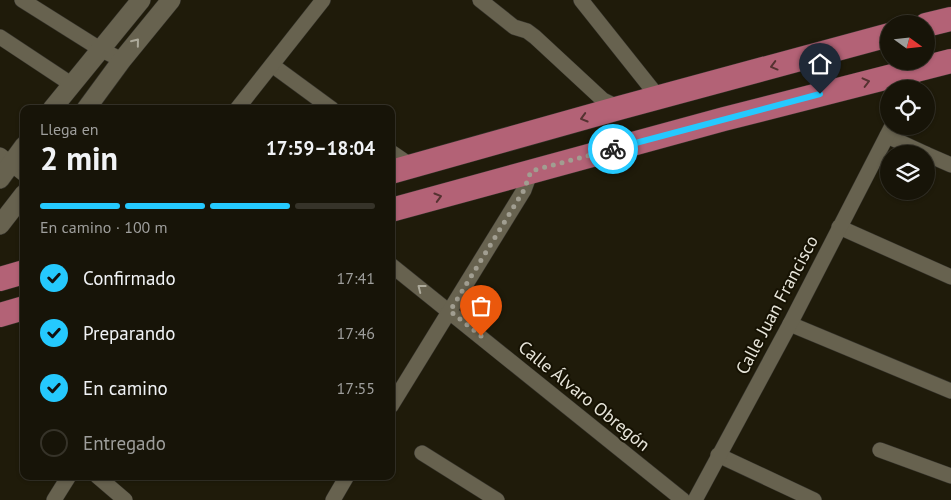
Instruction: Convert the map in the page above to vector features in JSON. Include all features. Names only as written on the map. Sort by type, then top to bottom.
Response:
[{"type":"main road","points":[[935,23],[951,19]]},
{"type":"main road","points":[[402,170],[619,108],[880,37]]},
{"type":"main road","points":[[395,209],[531,171],[913,73],[951,60]]},
{"type":"main road","points":[[0,279],[20,273]]},
{"type":"street","points":[[22,0],[100,49],[122,60]]},
{"type":"street","points":[[55,105],[141,0]]},
{"type":"street","points":[[89,105],[122,60],[171,0]]},
{"type":"street","points":[[240,105],[322,0]]},
{"type":"street","points":[[480,0],[514,26],[535,36],[603,100],[619,108]]},
{"type":"street","points":[[581,0],[659,98]]},
{"type":"street","points":[[0,37],[71,84]]},
{"type":"street","points":[[272,65],[327,105]]},
{"type":"street","name":"Calle Juan Francisco","points":[[695,500],[790,324],[888,135]]},
{"type":"street","points":[[896,135],[912,145]]},
{"type":"street","points":[[0,179],[20,152]]},
{"type":"street","points":[[935,158],[951,165]]},
{"type":"street","points":[[395,159],[402,170]]},
{"type":"street","points":[[395,400],[524,190],[531,171]]},
{"type":"street","points":[[0,225],[20,199]]},
{"type":"street","points":[[839,227],[951,278]]},
{"type":"street","name":"Calle Álvaro Obregón","points":[[395,268],[683,500]]},
{"type":"street","points":[[790,324],[951,391]]},
{"type":"street","points":[[880,450],[951,476]]},
{"type":"street","points":[[422,453],[480,495],[497,500]]},
{"type":"street","points":[[718,455],[814,500]]},
{"type":"street","points":[[54,500],[66,480]]},
{"type":"street","points":[[102,480],[125,500]]},
{"type":"street","points":[[333,500],[345,480]]},
{"type":"way so far","points":[[481,336],[450,311],[524,190],[531,171],[613,149]]},
{"type":"route","points":[[613,149],[820,94]]}]
